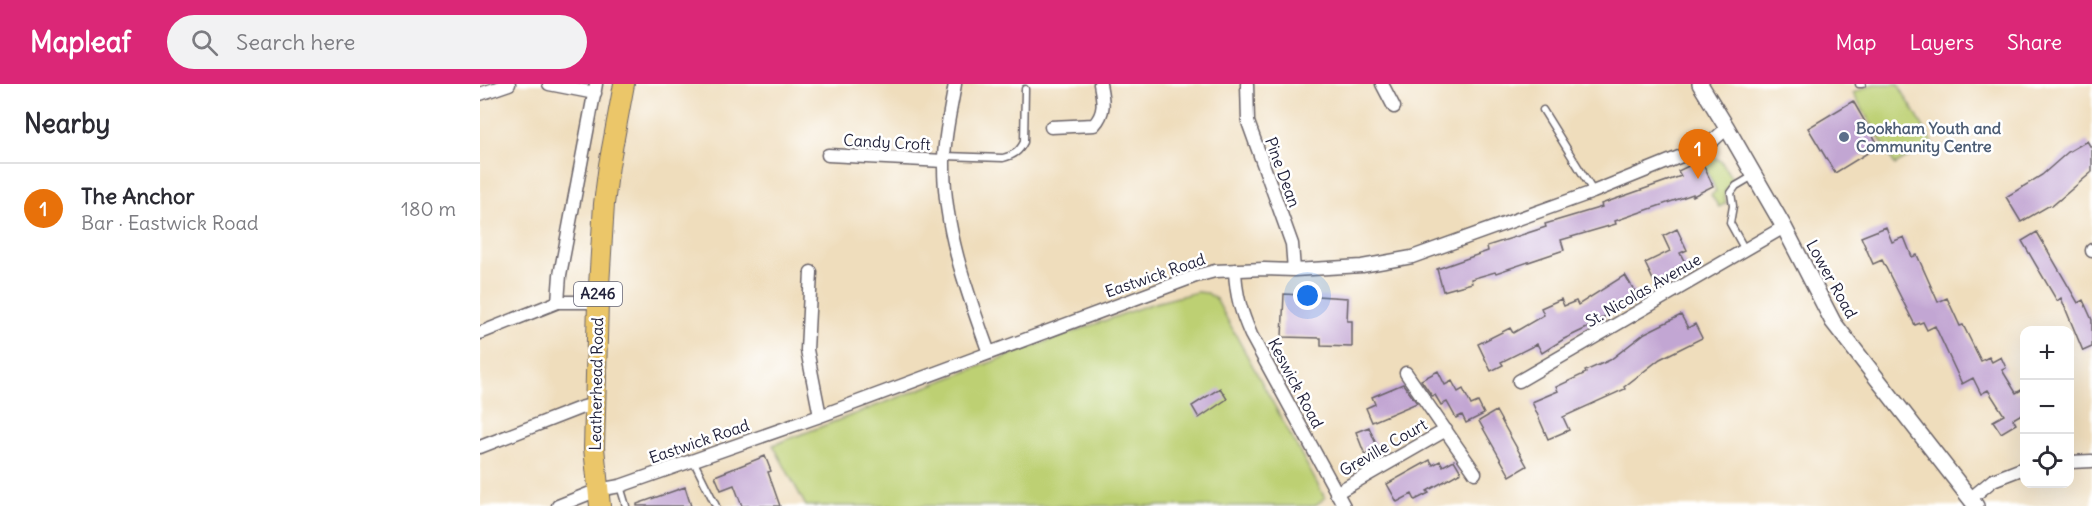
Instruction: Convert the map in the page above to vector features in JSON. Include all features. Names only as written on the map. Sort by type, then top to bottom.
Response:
[{"type":"main road","name":"Leatherhead Road","points":[[599,498],[594,448],[598,302],[604,204],[624,84]]},
{"type":"street","points":[[480,94],[509,84]]},
{"type":"street","points":[[549,84],[595,88],[560,275],[558,302]]},
{"type":"street","points":[[955,84],[944,159],[946,202],[952,239],[989,353]]},
{"type":"street","points":[[1051,127],[1094,125],[1101,117],[1104,106],[1100,84]]},
{"type":"street","name":"Pine Dean","points":[[1247,84],[1248,122],[1292,244],[1294,270]]},
{"type":"street","points":[[1383,84],[1394,107]]},
{"type":"street","name":"Lower Road","points":[[1700,84],[1784,227],[1833,322],[1973,502]]},
{"type":"street","name":"Eastwick Road","points":[[558,506],[599,498],[620,486],[820,416],[1196,276],[1215,271],[1362,266],[1412,257],[1593,192],[1708,146],[1727,128]]},
{"type":"street","name":"Candy Croft","points":[[828,155],[944,159]]},
{"type":"street","name":"St. Nicolas Avenue","points":[[1519,381],[1784,227]]},
{"type":"street","name":"Keswick Road","points":[[1235,270],[1239,308],[1251,335],[1341,502]]},
{"type":"street","points":[[811,272],[807,350],[820,416]]},
{"type":"street","points":[[480,333],[558,302],[598,302]]},
{"type":"street","name":"Greville Court","points":[[1406,373],[1475,473]]},
{"type":"street","points":[[480,447],[595,404]]},
{"type":"street","name":"Greville Court","points":[[1341,502],[1446,430]]},
{"type":"street","points":[[2074,462],[2092,461]]},
{"type":"street","points":[[1973,502],[1993,480],[2020,470]]},
{"type":"lane","points":[[944,159],[1003,158],[1020,150],[1024,142],[1025,89]]},
{"type":"lane","points":[[1543,110],[1593,192]]},
{"type":"lane","points":[[1745,250],[1730,222],[1733,206],[1731,194],[1736,186],[1754,176]]},
{"type":"lane","points":[[693,460],[716,506]]},
{"type":"lane","points":[[620,486],[626,506]]},
{"type":"green space","points":[[1874,84],[1898,84],[1933,143],[1895,165],[1853,93]]},
{"type":"green space","points":[[1709,155],[1721,161],[1732,179],[1724,193],[1726,203],[1719,207],[1711,195],[1716,191],[1701,158]]},
{"type":"green space","points":[[1197,292],[1207,293],[1216,299],[1325,498],[1314,506],[806,506],[773,445],[1026,349],[1151,304]]},
{"type":"building","name":"Bookham Youth and Community Centre","points":[[1853,101],[1879,146],[1835,173],[1808,128]]},
{"type":"building","points":[[2087,141],[2092,149],[2092,172],[2052,206],[2050,205],[2021,222],[2006,197],[2042,175],[2068,152]]},
{"type":"building","points":[[1701,160],[1713,186],[1693,196],[1693,194],[1615,221],[1616,224],[1561,240],[1564,250],[1471,279],[1472,283],[1443,291],[1437,269],[1488,251],[1487,246],[1546,227],[1545,224],[1602,207],[1601,204],[1681,176],[1678,171]]},
{"type":"building","points":[[1886,227],[1892,242],[1904,237],[1912,257],[1917,255],[1938,302],[1947,298],[1960,326],[1963,325],[1981,361],[1989,357],[1992,362],[2001,357],[2006,368],[2002,370],[2016,393],[2020,391],[2020,415],[2013,419],[2016,424],[2001,433],[1993,421],[2004,415],[1988,390],[1981,394],[1973,378],[1962,384],[1935,326],[1927,330],[1923,322],[1915,325],[1882,260],[1873,264],[1861,237]]},
{"type":"building","points":[[1677,229],[1687,250],[1680,253],[1688,268],[1655,284],[1645,263],[1670,251],[1663,236]]},
{"type":"building","points":[[2037,232],[2078,303],[2083,300],[2092,320],[2092,347],[2083,351],[2061,298],[2057,301],[2022,241]]},
{"type":"building","points":[[1625,275],[1637,295],[1587,328],[1542,353],[1537,344],[1501,362],[1503,365],[1491,371],[1478,344],[1510,328],[1513,333],[1544,315],[1541,308],[1561,299],[1564,306],[1576,301],[1578,305]]},
{"type":"building","points":[[1284,294],[1348,298],[1347,321],[1352,321],[1352,347],[1321,346],[1321,338],[1282,337]]},
{"type":"building","points":[[1681,315],[1688,328],[1695,324],[1702,338],[1660,359],[1624,387],[1625,389],[1563,417],[1569,430],[1548,439],[1532,402],[1558,391],[1556,387],[1610,360],[1645,333]]},
{"type":"building","points":[[1438,371],[1445,385],[1452,381],[1458,392],[1463,389],[1471,405],[1478,402],[1484,414],[1466,423],[1462,415],[1456,418],[1447,402],[1441,405],[1421,380]]},
{"type":"building","points":[[1403,384],[1417,403],[1372,422],[1366,408],[1375,404],[1372,397]]},
{"type":"building","points":[[1220,388],[1227,399],[1199,418],[1192,406]]},
{"type":"building","points":[[1496,411],[1527,466],[1510,476],[1479,421]]},
{"type":"building","points":[[1369,427],[1378,449],[1365,455],[1356,432]]},
{"type":"building","points":[[765,456],[780,506],[742,506],[734,485],[721,490],[715,476]]},
{"type":"building","points":[[1430,460],[1433,465],[1440,461],[1443,466],[1454,460],[1461,472],[1415,500],[1412,494],[1397,502],[1387,484]]},
{"type":"building","points":[[685,487],[691,506],[637,506],[637,504]]},
{"type":"place","name":"Bookham Youth and Community Centre","points":[[1844,137]]},
{"type":"place","name":"The Anchor","points":[[1698,179]]}]
